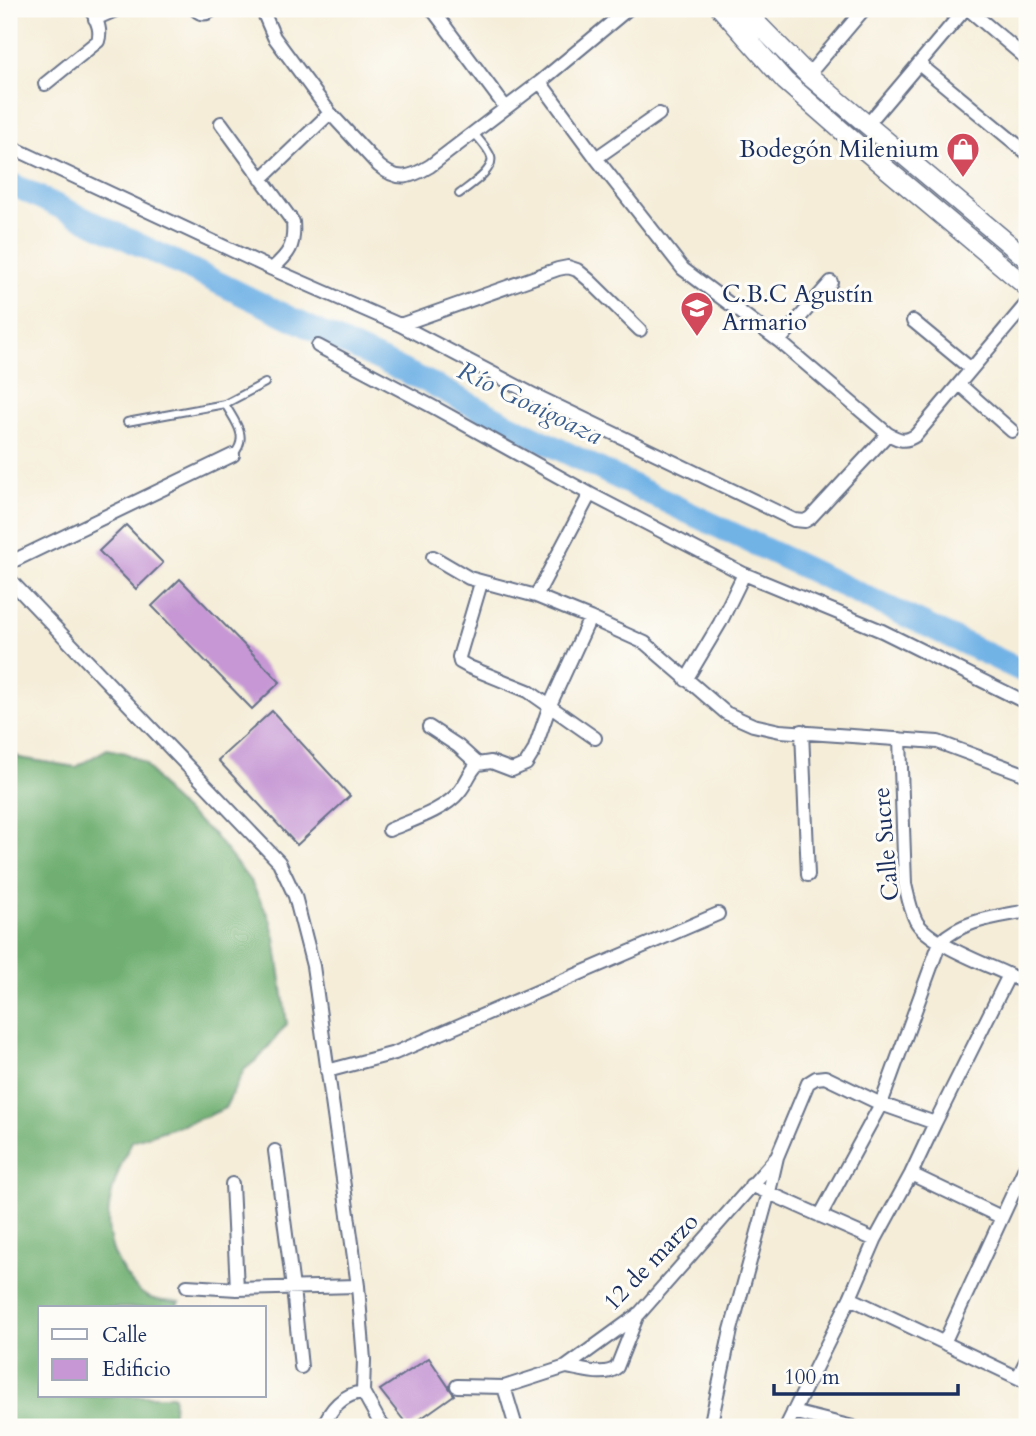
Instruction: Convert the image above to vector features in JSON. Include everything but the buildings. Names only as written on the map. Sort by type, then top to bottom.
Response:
[{"type":"main road","points":[[721,9],[786,80],[1027,288]]},
{"type":"main road","points":[[743,9],[808,75],[1027,259]]},
{"type":"street","points":[[46,84],[98,41],[100,32],[93,14],[118,9]]},
{"type":"street","points":[[195,9],[201,14],[213,9]]},
{"type":"street","points":[[262,9],[274,37],[330,113],[379,166],[387,173],[399,177],[414,174],[430,166],[541,82],[628,9]]},
{"type":"street","points":[[432,9],[506,108]]},
{"type":"street","points":[[808,75],[862,9]]},
{"type":"street","points":[[867,125],[967,9],[1027,57]]},
{"type":"street","points":[[919,64],[1027,153]]},
{"type":"street","points":[[541,82],[596,158],[683,269],[779,341],[898,440],[909,440],[916,435],[1027,303]]},
{"type":"street","points":[[261,179],[330,113]]},
{"type":"street","points":[[596,158],[659,114]]},
{"type":"street","points":[[221,123],[293,222],[291,246],[286,257],[272,269]]},
{"type":"street","points":[[9,146],[272,269],[400,325],[534,395],[794,520],[805,521],[810,518],[888,433]]},
{"type":"street","points":[[400,325],[568,267],[577,270],[589,280],[640,330]]},
{"type":"street","points":[[779,341],[831,282]]},
{"type":"street","points":[[913,321],[971,369]]},
{"type":"street","points":[[318,346],[590,494],[744,574],[882,631],[1027,703]]},
{"type":"street","points":[[960,384],[1012,431]]},
{"type":"street","points":[[9,563],[233,455]]},
{"type":"street","points":[[536,596],[590,494]]},
{"type":"street","points":[[433,557],[481,583],[536,596],[645,643],[726,713],[753,724],[780,731],[938,742],[1027,775]]},
{"type":"street","points":[[686,680],[720,623],[744,574]]},
{"type":"street","points":[[9,579],[279,862],[295,896],[313,966],[358,1286],[364,1360],[363,1392],[384,1427]]},
{"type":"street","points":[[481,583],[459,657],[460,662],[528,691],[594,738]]},
{"type":"street","points":[[389,830],[451,800],[461,791],[466,779],[478,764],[491,762],[512,770],[526,765],[590,618]]},
{"type":"street","points":[[429,727],[458,746],[478,764]]},
{"type":"street","points":[[802,731],[808,875]]},
{"type":"street","name":"Calle Sucre","points":[[900,739],[905,884],[917,924],[940,942],[1027,984]]},
{"type":"street","points":[[820,1216],[881,1104],[940,942],[950,932],[968,924],[1027,911]]},
{"type":"street","points":[[327,1071],[395,1053],[718,914]]},
{"type":"street","points":[[786,1427],[850,1298],[875,1240],[911,1174],[1009,975]]},
{"type":"street","points":[[710,1427],[731,1329],[777,1157],[808,1083],[825,1077],[881,1104],[935,1123]]},
{"type":"street","points":[[275,1151],[301,1367]]},
{"type":"street","name":"12 de marzo","points":[[457,1386],[504,1387],[566,1367],[639,1314],[777,1157]]},
{"type":"street","points":[[944,1343],[1027,1163]]},
{"type":"street","points":[[911,1174],[1001,1217]]},
{"type":"street","points":[[232,1184],[237,1289]]},
{"type":"street","points":[[751,1185],[875,1240]]},
{"type":"street","points":[[187,1286],[237,1289],[358,1286]]},
{"type":"street","points":[[850,1298],[1023,1380],[1027,1359]]},
{"type":"street","points":[[566,1367],[612,1372],[617,1367],[639,1314]]},
{"type":"street","points":[[504,1387],[516,1427]]},
{"type":"street","points":[[323,1427],[337,1404],[350,1395],[363,1392]]},
{"type":"street","points":[[793,1412],[853,1427]]},
{"type":"lane","points":[[459,194],[492,164],[489,152],[473,132]]},
{"type":"lane","points":[[127,422],[225,404],[265,383]]},
{"type":"lane","points":[[225,404],[241,434],[239,449],[233,455]]},
{"type":"green space","points":[[107,749],[126,753],[145,763],[169,796],[213,834],[251,882],[270,919],[275,938],[287,1024],[260,1057],[244,1070],[225,1108],[132,1141],[112,1191],[108,1225],[110,1241],[125,1274],[136,1288],[148,1297],[180,1302],[177,1306],[38,1306],[38,1398],[174,1398],[172,1427],[9,1427],[9,750],[20,758],[76,767]]},
{"type":"waterway","name":"Río Goaigoaza","points":[[9,183],[432,384],[687,512],[1027,673]]},
{"type":"place","name":"Bodegón Milenium","points":[[963,179]]},
{"type":"place","name":"C.B.C Agustín Armario","points":[[697,338]]}]
